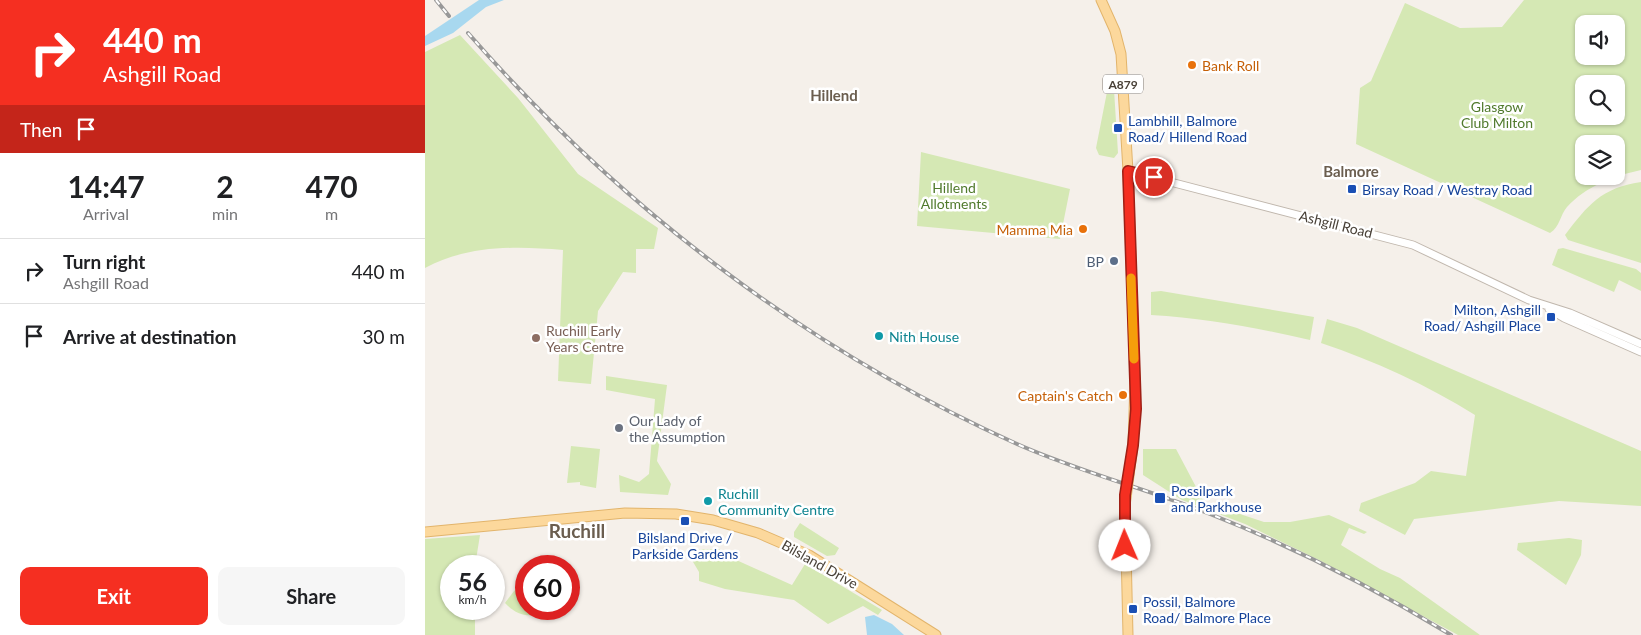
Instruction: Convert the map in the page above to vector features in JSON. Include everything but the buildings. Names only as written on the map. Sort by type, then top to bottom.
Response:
[{"type":"main road","name":"A879","points":[[1101,0],[1115,31],[1121,54],[1128,171],[1136,400],[1133,445],[1125,506],[1128,635]]},
{"type":"main road","name":"Bilsland Drive","points":[[425,532],[625,513],[676,514],[713,520],[758,533],[809,555],[937,635]]},
{"type":"street","name":"Ashgill Road","points":[[1128,171],[1413,245],[1536,301],[1641,344]]},
{"type":"street","name":"Ashgill Road","points":[[1536,301],[1564,318],[1641,352]]},
{"type":"green space","name":"Glasgow Club Milton","points":[[1524,0],[1641,0],[1641,170],[1625,174],[1625,135],[1575,135],[1575,185],[1597,185],[1583,193],[1567,207],[1556,228],[1550,233],[1356,144],[1360,88],[1371,81],[1405,3],[1460,28],[1502,27]]},
{"type":"green space","points":[[460,35],[518,98],[578,174],[658,228],[654,249],[636,249],[636,273],[623,272],[598,311],[591,384],[558,381],[563,250],[510,248],[475,251],[441,260],[425,268],[425,52]]},
{"type":"green space","points":[[1113,74],[1118,153],[1114,158],[1099,155],[1096,148],[1107,92],[1106,76]]},
{"type":"green space","name":"Hillend Allotments","points":[[921,152],[1070,189],[1060,239],[917,226]]},
{"type":"green space","points":[[1641,182],[1641,263],[1568,240],[1565,235],[1581,215],[1605,193]]},
{"type":"green space","points":[[1563,248],[1636,269],[1641,273],[1641,291],[1619,280],[1614,292],[1552,265],[1558,249]]},
{"type":"green space","points":[[1161,291],[1314,317],[1310,340],[1231,324],[1192,318],[1151,315],[1151,292]]},
{"type":"green space","points":[[1327,319],[1357,328],[1641,451],[1641,506],[1559,501],[1414,519],[1405,535],[1359,511],[1361,503],[1415,483],[1431,471],[1466,476],[1475,415],[1400,374],[1321,343]]},
{"type":"green space","points":[[606,376],[667,385],[657,461],[671,484],[668,495],[620,492],[619,475],[639,482],[649,474],[655,399],[606,390]]},
{"type":"green space","points":[[571,446],[600,449],[596,488],[580,485],[580,482],[567,483]]},
{"type":"green space","points":[[1143,449],[1176,449],[1204,502],[1264,522],[1290,522],[1329,515],[1367,532],[1364,534],[1349,528],[1341,545],[1380,569],[1400,578],[1480,635],[1458,635],[1319,560],[1245,524],[1182,500],[1143,475]]},
{"type":"green space","points":[[800,523],[839,548],[835,555],[827,556],[794,537],[794,532]]},
{"type":"green space","points":[[480,535],[477,555],[440,555],[440,620],[475,620],[475,635],[425,635],[425,539]]},
{"type":"green space","points":[[1569,538],[1582,540],[1581,555],[1566,585],[1517,550],[1518,543]]},
{"type":"green space","points":[[719,549],[734,559],[792,585],[805,564],[882,610],[878,615],[863,606],[828,624],[794,600],[725,589],[699,581],[699,572],[686,550]]},
{"type":"green space","points":[[515,590],[515,611],[505,603]]},
{"type":"water","points":[[479,0],[504,0],[486,7],[453,33],[425,46],[425,36]]},
{"type":"water","points":[[874,615],[892,624],[904,635],[867,635],[865,617]]},
{"type":"railway","points":[[436,0],[449,16]]},
{"type":"railway","points":[[468,33],[527,97],[588,157],[653,214],[720,268],[791,318],[864,364],[939,406],[1017,444],[1065,463],[1186,505],[1303,554],[1393,601],[1451,635]]},
{"type":"slow traffic","points":[[1131,278],[1134,359]]},
{"type":"place","name":"Bank Roll","points":[[1192,65]]},
{"type":"place","name":"Lambhill, Balmore Road/ Hillend Road","points":[[1118,128]]},
{"type":"place","name":"Birsay Road / Westray Road","points":[[1352,189]]},
{"type":"place","name":"Mamma Mia","points":[[1083,229]]},
{"type":"place","name":"BP","points":[[1114,261]]},
{"type":"place","name":"Milton, Ashgill Road/ Ashgill Place","points":[[1551,317]]},
{"type":"place","name":"Nith House","points":[[879,336]]},
{"type":"place","name":"Ruchill Early Years Centre","points":[[536,338]]},
{"type":"place","name":"Captain's Catch","points":[[1123,395]]},
{"type":"place","name":"Our Lady of the Assumption","points":[[619,428]]},
{"type":"place","name":"Possilpark and Parkhouse","points":[[1160,498]]},
{"type":"place","name":"Ruchill Community Centre","points":[[708,501]]},
{"type":"place","name":"Bilsland Drive / Parkside Gardens","points":[[685,521]]},
{"type":"place","name":"Possil, Balmore Road/ Balmore Place","points":[[1133,609]]},
{"type":"district","name":"Hillend","points":[[834,95]]},
{"type":"district","name":"Balmore","points":[[1351,171]]},
{"type":"district","name":"Ruchill","points":[[577,530]]},
{"type":"route","points":[[1125,546],[1125,495],[1133,445],[1136,409],[1128,171],[1154,177]]}]
